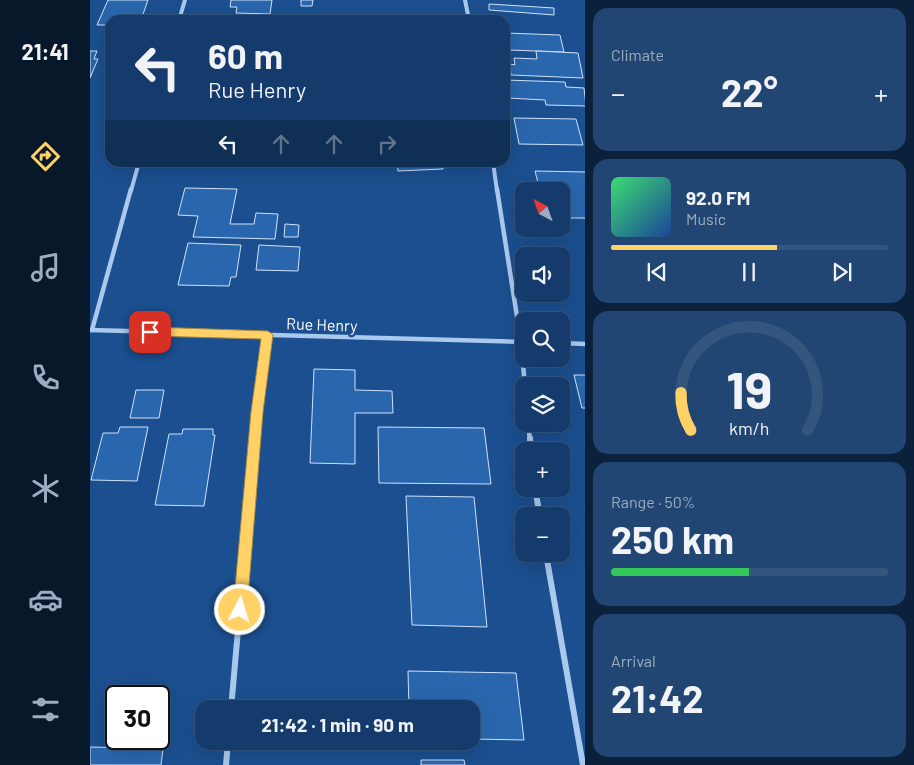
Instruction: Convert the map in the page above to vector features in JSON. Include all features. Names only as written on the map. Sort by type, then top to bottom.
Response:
[{"type":"street","points":[[180,15],[185,0]]},
{"type":"street","points":[[466,0],[468,15]]},
{"type":"street","points":[[91,330],[138,167]]},
{"type":"street","points":[[494,167],[517,312]]},
{"type":"street","name":"Rue Henry","points":[[91,330],[515,342]]},
{"type":"street","points":[[232,700],[257,412],[268,335]]},
{"type":"street","points":[[570,343],[585,344]]},
{"type":"street","points":[[547,562],[583,765]]},
{"type":"street","points":[[226,765],[227,750]]},
{"type":"building","points":[[108,0],[148,0],[143,15],[105,15],[105,25],[97,25]]},
{"type":"building","points":[[231,0],[272,0],[270,14],[236,13],[237,7],[230,7]]},
{"type":"building","points":[[301,0],[313,0],[312,6],[301,6]]},
{"type":"building","points":[[489,4],[554,8],[554,15],[489,10]]},
{"type":"building","points":[[510,33],[560,35],[564,52],[510,50]]},
{"type":"building","points":[[90,51],[97,51],[94,59],[98,59],[90,78]]},
{"type":"building","points":[[536,51],[578,53],[583,78],[511,75],[510,64],[515,65],[514,58],[537,59]]},
{"type":"building","points":[[510,80],[565,82],[566,87],[584,88],[585,106],[546,105],[545,100],[510,98]]},
{"type":"building","points":[[514,118],[576,119],[583,145],[519,144]]},
{"type":"building","points":[[398,167],[443,167],[443,169],[398,171]]},
{"type":"building","points":[[535,171],[585,172],[585,218],[570,218],[570,182],[538,182]]},
{"type":"building","points":[[185,188],[237,189],[230,224],[254,224],[256,213],[278,214],[275,239],[193,237],[198,216],[178,215]]},
{"type":"building","points":[[285,224],[299,225],[298,237],[284,237]]},
{"type":"building","points":[[188,243],[241,245],[236,277],[231,277],[229,286],[178,285]]},
{"type":"building","points":[[259,245],[300,247],[298,271],[256,270]]},
{"type":"building","points":[[314,369],[355,370],[355,390],[392,391],[393,413],[355,413],[355,464],[310,463]]},
{"type":"building","points":[[574,375],[585,375],[585,408],[582,408]]},
{"type":"building","points":[[136,390],[164,390],[159,418],[130,418]]},
{"type":"building","points":[[120,427],[148,427],[137,481],[91,480],[103,433],[118,433]]},
{"type":"building","points":[[378,427],[484,428],[491,484],[379,483]]},
{"type":"building","points":[[183,429],[213,429],[213,435],[215,435],[204,506],[155,505],[169,434],[182,434]]},
{"type":"building","points":[[406,496],[474,497],[487,627],[412,625]]},
{"type":"building","points":[[408,671],[516,673],[524,740],[480,739],[480,700],[409,700]]},
{"type":"building","points":[[90,747],[105,747],[105,750],[163,750],[161,765],[90,765]]},
{"type":"building","points":[[421,760],[464,760],[465,765],[421,765]]},
{"type":"route","points":[[150,332],[268,335],[257,412],[240,610]]}]
